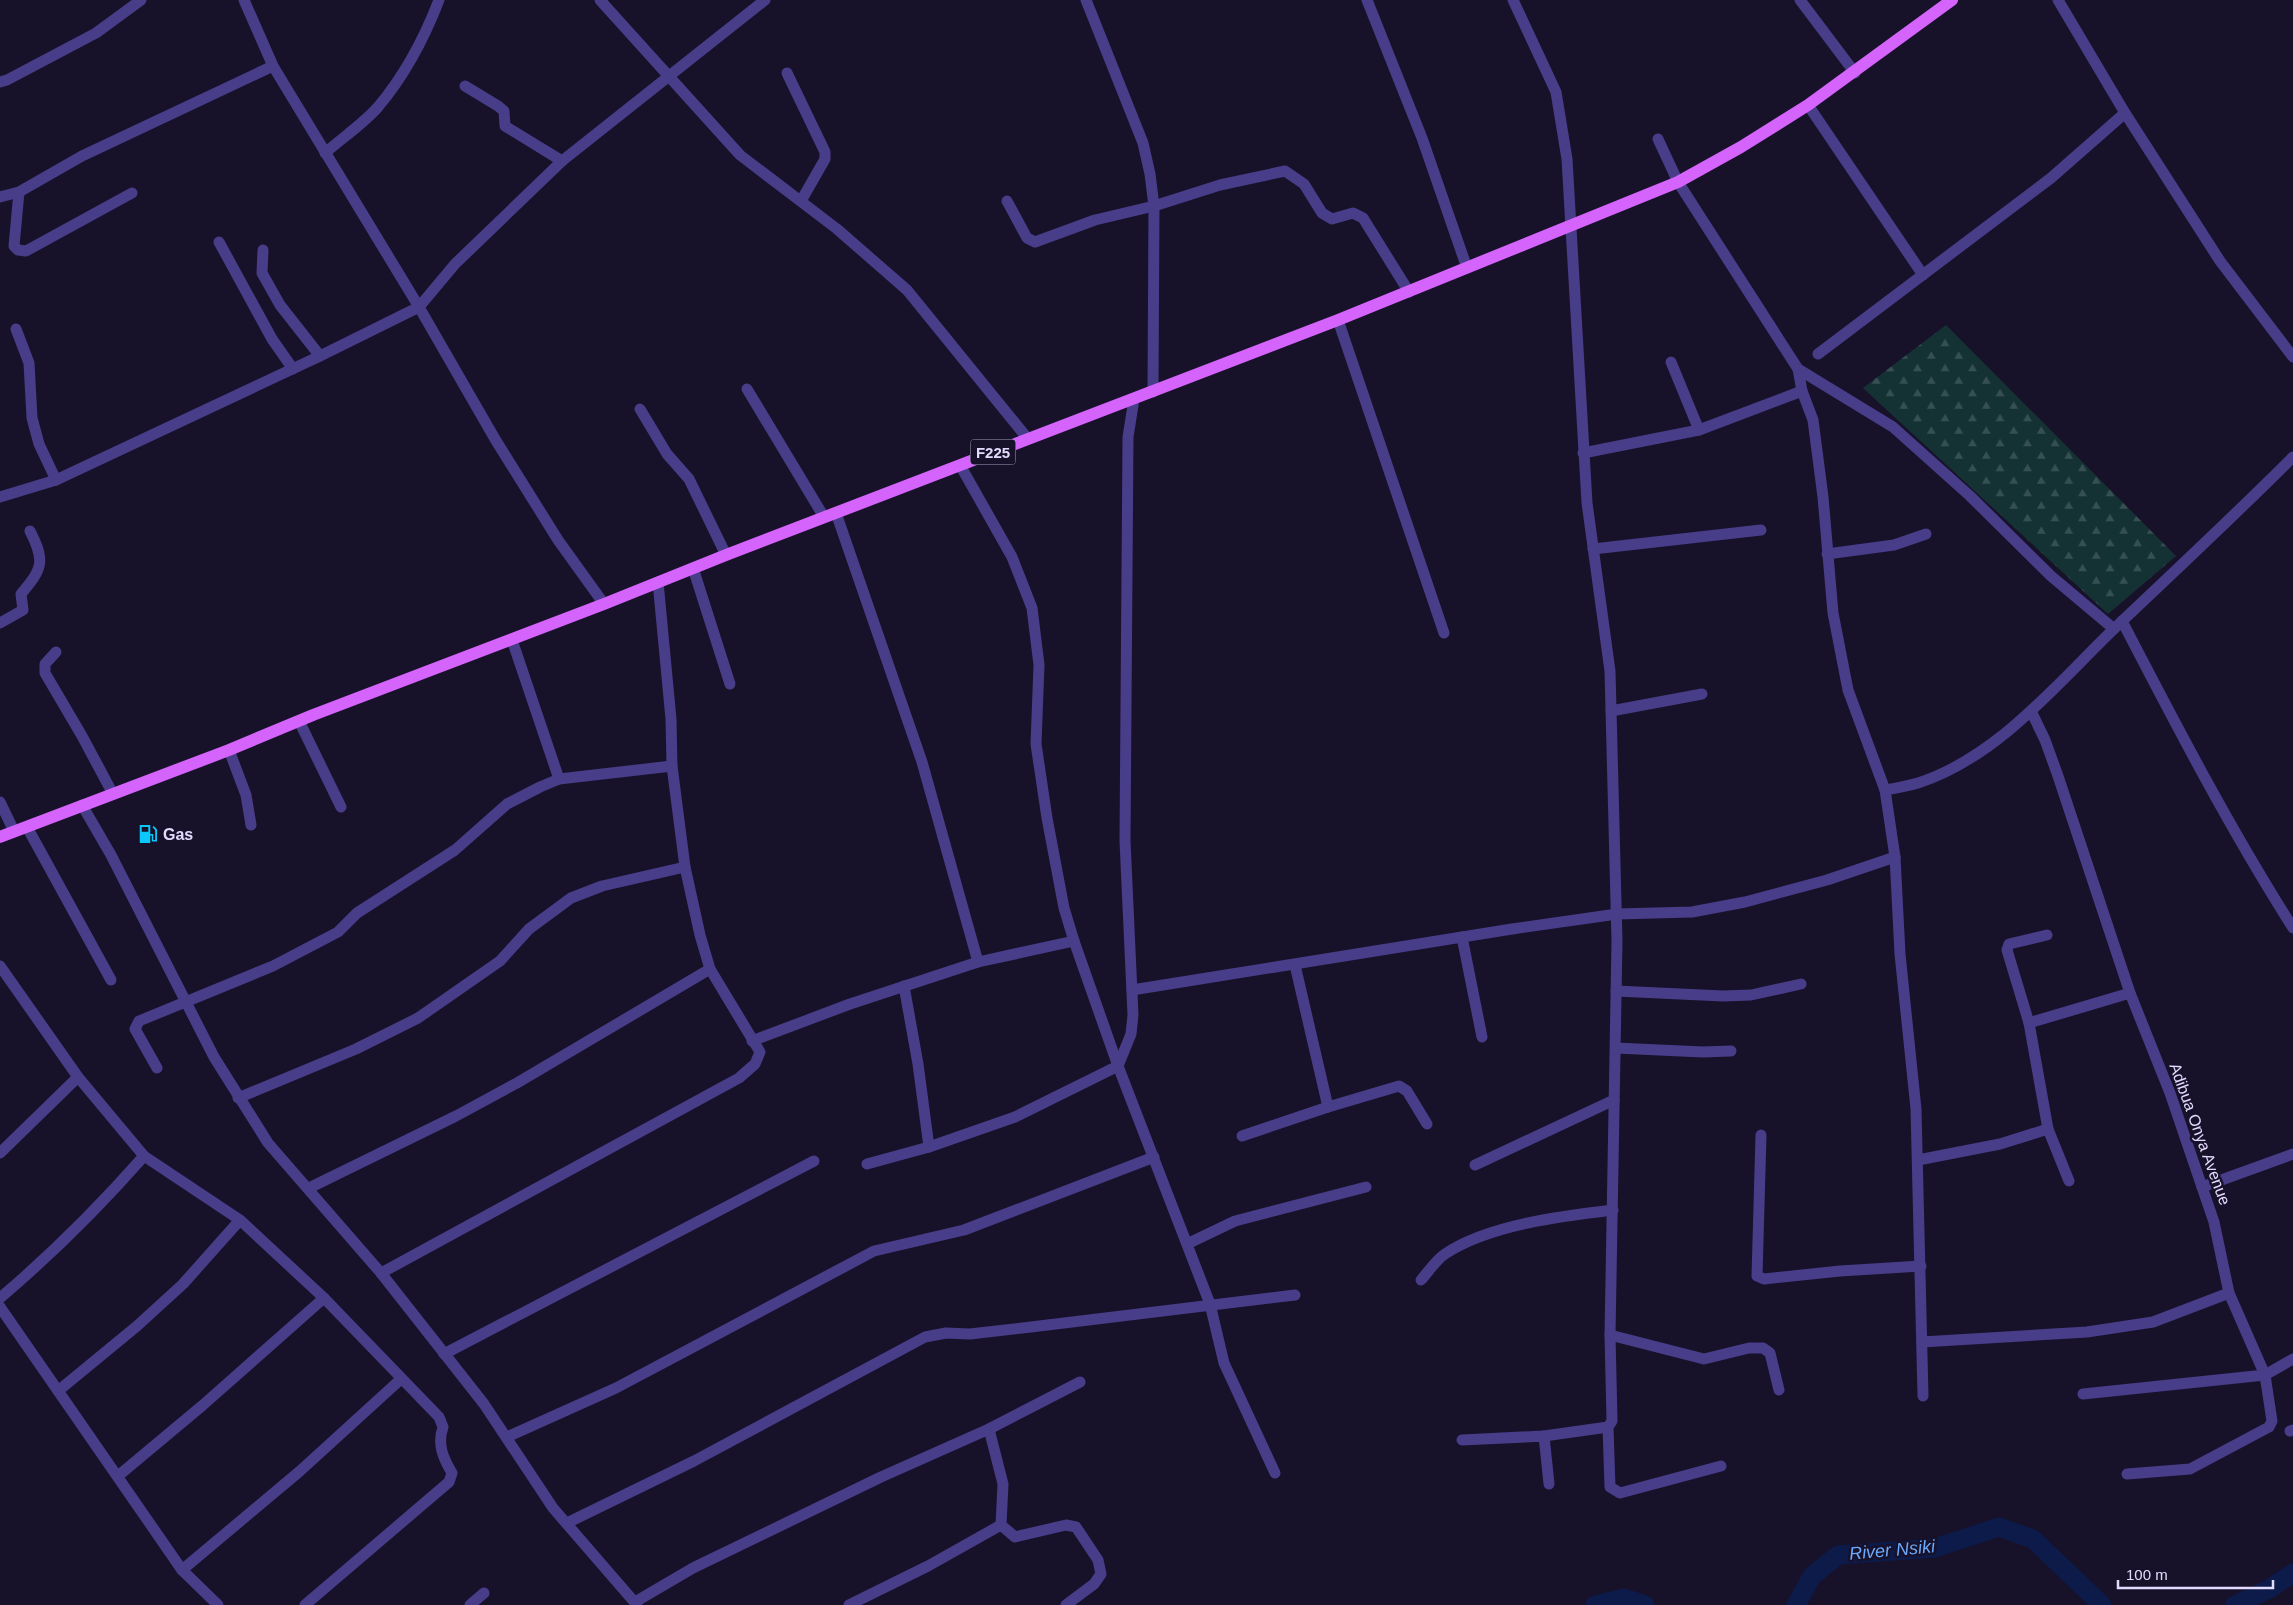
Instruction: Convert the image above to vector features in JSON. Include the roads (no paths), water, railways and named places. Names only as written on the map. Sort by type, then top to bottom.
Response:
[{"type":"main road","name":"F225","points":[[0,837],[512,640],[726,554],[1338,320],[1678,182],[1741,147],[1808,105],[1952,0]]},
{"type":"street","points":[[0,82],[96,33],[141,0]]},
{"type":"street","points":[[244,0],[273,66],[419,307],[495,439],[558,540],[604,604]]},
{"type":"street","points":[[325,153],[377,109],[402,75],[424,37],[439,0]]},
{"type":"street","points":[[600,0],[668,78],[740,155],[874,258],[907,290],[1028,439]]},
{"type":"street","points":[[0,498],[56,480],[293,369],[419,307],[455,264],[562,161],[765,0]]},
{"type":"street","points":[[1086,0],[1143,143],[1150,174],[1154,206],[1153,392]]},
{"type":"street","points":[[1367,0],[1422,138],[1467,268]]},
{"type":"street","points":[[1513,0],[1556,92],[1567,159],[1583,453],[1593,549],[1610,671],[1617,914],[1610,1335],[1612,1421],[1608,1427],[1610,1487],[1620,1493],[1721,1466]]},
{"type":"street","points":[[1800,0],[1855,72]]},
{"type":"street","points":[[2058,0],[2125,113],[2220,261],[2293,357]]},
{"type":"street","points":[[0,197],[19,192],[82,156],[273,66]]},
{"type":"street","points":[[787,73],[824,152],[825,159],[801,201]]},
{"type":"street","points":[[465,86],[504,111],[505,126],[562,161]]},
{"type":"street","points":[[1808,105],[1924,275]]},
{"type":"street","points":[[1818,354],[2051,178],[2125,113]]},
{"type":"street","points":[[1658,139],[1678,182],[1798,369],[1802,390],[1813,420],[1819,459],[1833,613],[1848,690],[1885,790],[1895,856],[1900,954],[1916,1109],[1924,1396]]},
{"type":"street","points":[[1007,201],[1027,238],[1035,242],[1095,220],[1154,206],[1220,185],[1285,171],[1304,184],[1322,213],[1332,219],[1353,213],[1363,218],[1409,292]]},
{"type":"street","points":[[19,192],[14,246],[18,250],[26,251],[132,194]]},
{"type":"street","points":[[219,242],[272,339],[293,369]]},
{"type":"street","points":[[263,250],[262,273],[280,305],[320,356]]},
{"type":"street","points":[[1338,320],[1444,634]]},
{"type":"street","points":[[16,329],[29,363],[32,418],[39,444],[56,480]]},
{"type":"street","points":[[1671,362],[1699,430]]},
{"type":"street","points":[[1798,369],[1893,427],[1970,496],[2050,576],[2118,625],[2262,879],[2293,928]]},
{"type":"street","points":[[747,389],[830,515],[922,762],[978,962]]},
{"type":"street","points":[[1583,453],[1699,430],[1802,390]]},
{"type":"street","points":[[867,1164],[929,1148],[1015,1117],[1118,1066],[1131,1034],[1132,990],[1125,841],[1128,437],[1134,399]]},
{"type":"street","points":[[640,409],[667,454],[689,480],[726,554]]},
{"type":"street","points":[[1885,790],[1918,783],[1948,770],[1983,749],[2031,711],[2293,457]]},
{"type":"street","points":[[960,465],[1012,557],[1032,608],[1039,665],[1036,744],[1047,818],[1064,908],[1074,941],[1118,1066],[1210,1304],[1224,1363],[1275,1473]]},
{"type":"street","points":[[1593,549],[1761,530]]},
{"type":"street","points":[[0,623],[23,610],[21,594],[35,579],[39,567],[40,550],[30,531]]},
{"type":"street","points":[[1827,554],[1894,545],[1926,534]]},
{"type":"street","points":[[693,568],[730,684]]},
{"type":"street","points":[[381,1273],[739,1078],[755,1064],[760,1052],[710,969],[700,935],[686,867],[672,766],[671,719],[658,582]]},
{"type":"street","points":[[512,640],[559,779]]},
{"type":"street","points":[[56,652],[45,664],[45,673],[82,736],[112,794]]},
{"type":"street","points":[[1611,711],[1702,694]]},
{"type":"street","name":"Adibua Onya Avenue","points":[[2031,711],[2045,740],[2058,776],[2130,993],[2170,1093],[2214,1222],[2229,1293],[2265,1375],[2272,1421],[2269,1427],[2190,1469],[2127,1474]]},
{"type":"street","points":[[299,721],[341,808]]},
{"type":"street","points":[[229,750],[246,795],[251,826]]},
{"type":"street","points":[[157,1068],[135,1029],[135,1025],[139,1021],[185,1000],[273,966],[338,932],[357,913],[455,850],[507,804],[559,779],[672,766]]},
{"type":"street","points":[[0,802],[14,831]]},
{"type":"street","points":[[82,805],[111,855],[214,1057],[268,1143],[381,1273],[507,1437],[553,1508],[636,1604],[694,1568],[733,1548],[881,1477],[989,1429],[1080,1382]]},
{"type":"street","points":[[27,827],[111,980]]},
{"type":"street","points":[[1132,990],[1617,914],[1692,912],[1745,902],[1827,880],[1895,856]]},
{"type":"street","points":[[238,1098],[356,1049],[418,1018],[500,961],[529,929],[571,898],[602,886],[686,867]]},
{"type":"street","points":[[2047,935],[2009,944],[2007,950],[2029,1023],[2048,1129],[2069,1181]]},
{"type":"street","points":[[1462,937],[1482,1038]]},
{"type":"street","points":[[752,1041],[904,986],[978,962],[1074,941]]},
{"type":"street","points":[[1294,965],[1328,1107]]},
{"type":"street","points":[[0,966],[78,1077],[144,1156],[240,1220],[324,1298],[401,1380],[439,1417],[443,1427],[439,1438],[444,1460],[452,1472],[449,1482],[305,1605]]},
{"type":"street","points":[[309,1188],[456,1116],[508,1088],[710,969]]},
{"type":"street","points":[[1616,991],[1723,996],[1751,995],[1801,984]]},
{"type":"street","points":[[904,986],[918,1064],[929,1148]]},
{"type":"street","points":[[2029,1023],[2130,993]]},
{"type":"street","points":[[1616,1048],[1703,1052],[1731,1051]]},
{"type":"street","points":[[0,1153],[78,1077]]},
{"type":"street","points":[[1242,1136],[1328,1107],[1399,1086],[1407,1091],[1427,1124]]},
{"type":"street","points":[[1475,1165],[1614,1100]]},
{"type":"street","points":[[1918,1160],[2000,1144],[2048,1129]]},
{"type":"street","points":[[1761,1135],[1757,1276],[1764,1279],[1840,1271],[1921,1266]]},
{"type":"street","points":[[2202,1187],[2293,1154]]},
{"type":"street","points":[[0,1298],[53,1252],[106,1199],[144,1156]]},
{"type":"street","points":[[507,1437],[616,1388],[874,1250],[964,1230],[1154,1157]]},
{"type":"street","points":[[444,1354],[814,1161]]},
{"type":"street","points":[[1188,1244],[1235,1222],[1366,1187]]},
{"type":"street","points":[[1421,1280],[1444,1255],[1481,1236],[1556,1217],[1613,1210]]},
{"type":"street","points":[[58,1391],[138,1326],[177,1290],[240,1220]]},
{"type":"street","points":[[1922,1342],[2087,1332],[2152,1322],[2229,1293]]},
{"type":"street","points":[[567,1523],[694,1461],[925,1337],[946,1332],[970,1334],[1295,1295]]},
{"type":"street","points":[[118,1476],[196,1411],[324,1298]]},
{"type":"street","points":[[0,1307],[182,1570],[218,1605]]},
{"type":"street","points":[[1610,1335],[1704,1359],[1749,1348],[1763,1348],[1770,1353],[1779,1390]]},
{"type":"street","points":[[2083,1394],[2265,1375],[2293,1359]]},
{"type":"street","points":[[182,1570],[300,1471],[401,1380]]},
{"type":"street","points":[[1462,1440],[1544,1436],[1608,1427]]},
{"type":"street","points":[[989,1429],[1003,1484],[1000,1525]]},
{"type":"street","points":[[1544,1436],[1549,1484]]},
{"type":"street","points":[[849,1605],[928,1566],[1000,1525]]},
{"type":"street","points":[[1000,1525],[1015,1537],[1066,1525],[1076,1527],[1098,1560],[1101,1574],[1094,1584],[1066,1605]]},
{"type":"street","points":[[470,1605],[484,1593]]},
{"type":"waterway","name":"River Nsiki","points":[[1796,1605],[1812,1576],[1838,1555],[1935,1548],[1999,1527],[2033,1539],[2102,1605]]},
{"type":"waterway","name":"River Nsiki","points":[[2235,1605],[2269,1589],[2293,1573]]},
{"type":"waterway","name":"River Nsiki","points":[[1595,1605],[1624,1598],[1645,1605]]},
{"type":"place","name":"Gas","points":[[148,834]]}]
